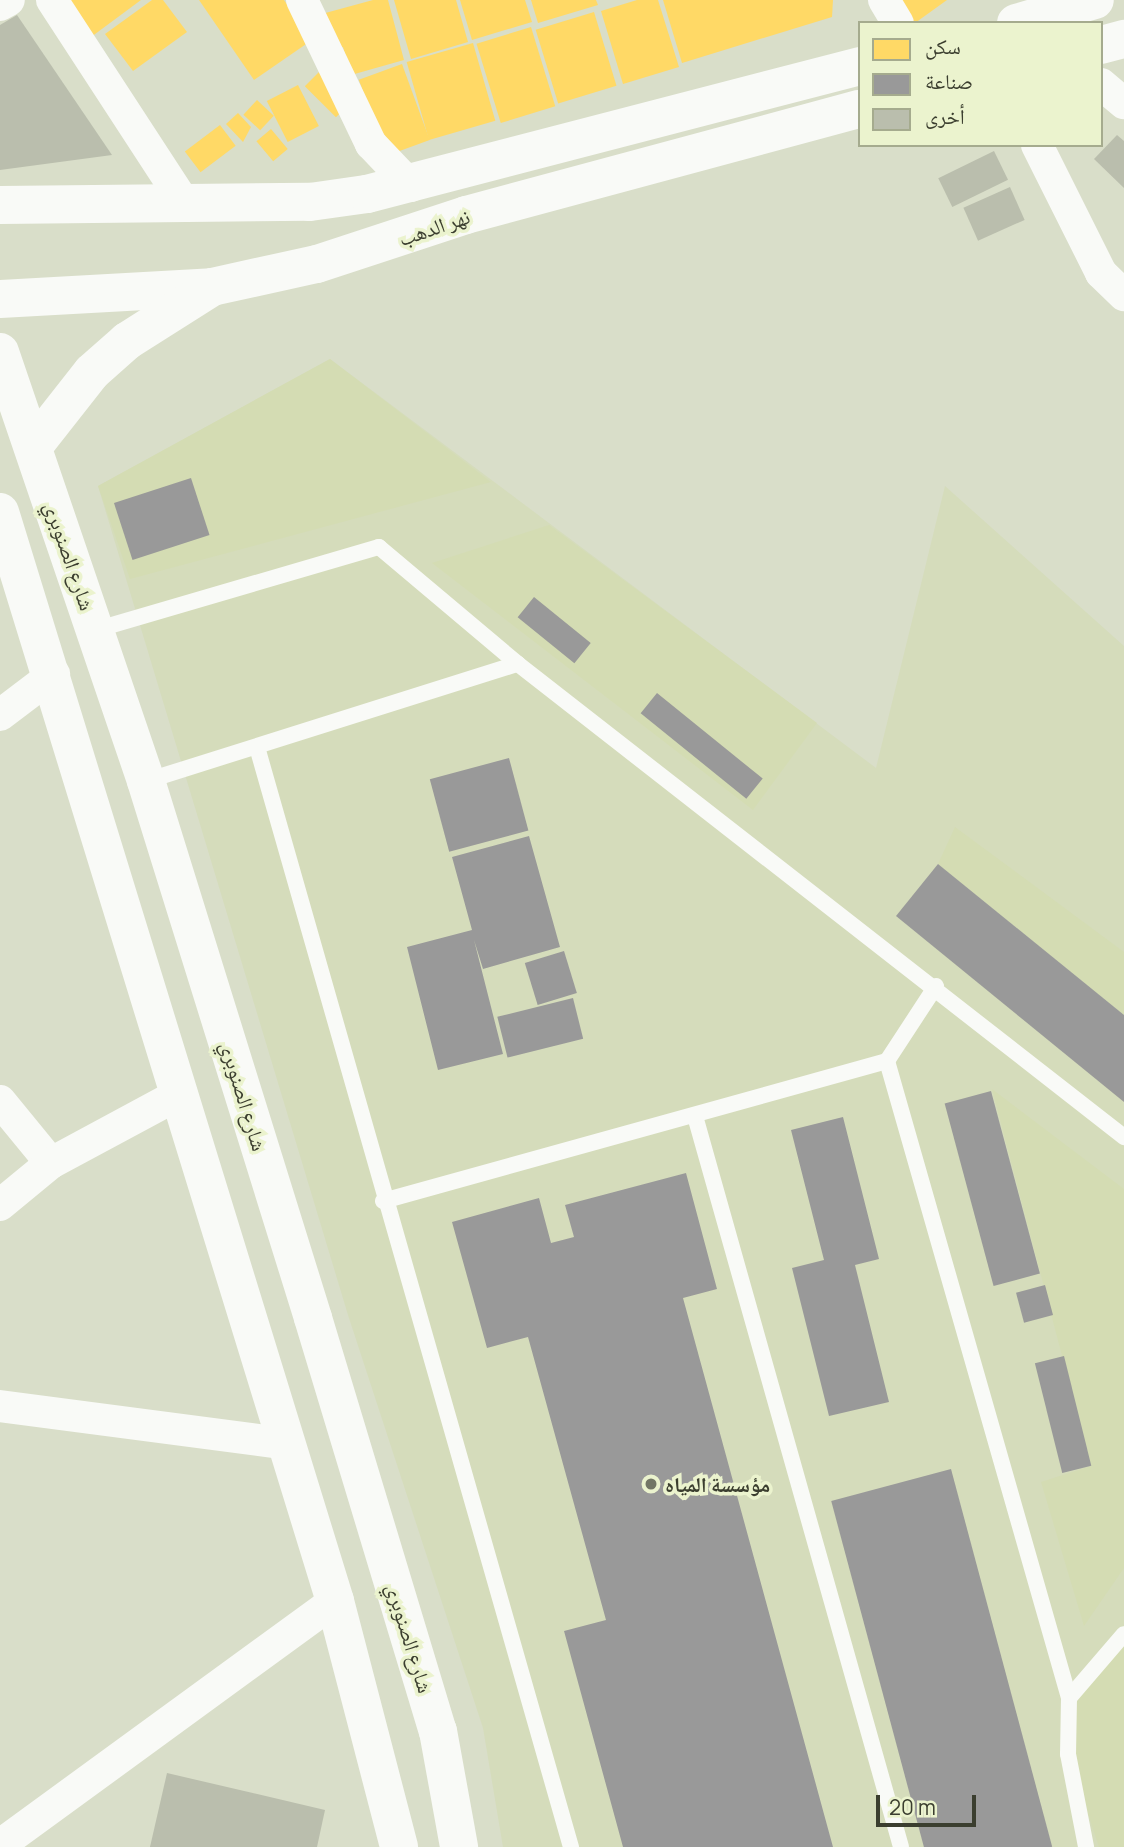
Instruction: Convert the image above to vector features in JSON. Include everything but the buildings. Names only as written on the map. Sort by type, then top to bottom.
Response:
[{"type":"main road","points":[[1023,21],[1095,0]]},
{"type":"main road","points":[[1103,44],[1124,39]]},
{"type":"main road","name":"نهر الدهب","points":[[0,205],[181,198],[310,202],[411,186],[858,67]]},
{"type":"main road","name":"نهر الدهب","points":[[0,299],[212,287],[317,264],[466,215],[858,110]]},
{"type":"main road","points":[[33,447],[118,348],[212,287]]},
{"type":"main road","name":"شارع الصنوبري","points":[[0,352],[146,781],[438,1731],[459,1847]]},
{"type":"main road","points":[[0,512],[54,674],[335,1601],[399,1847]]},
{"type":"street","points":[[0,5],[9,0]]},
{"type":"street","points":[[52,0],[181,198]]},
{"type":"street","points":[[884,0],[897,21]]},
{"type":"street","points":[[307,1],[371,144],[411,186]]},
{"type":"street","points":[[1103,86],[1124,103]]},
{"type":"street","points":[[1038,147],[1101,273],[1124,295]]},
{"type":"street","points":[[0,715],[54,674]]},
{"type":"street","points":[[0,1205],[51,1163],[181,1093]]},
{"type":"street","points":[[0,1101],[51,1163]]},
{"type":"street","points":[[0,1406],[288,1444]]},
{"type":"street","points":[[0,1845],[335,1601]]},
{"type":"lane","points":[[95,630],[379,547],[518,664],[936,986],[1124,1137]]},
{"type":"lane","points":[[146,781],[518,664]]},
{"type":"lane","points":[[257,747],[383,1201],[570,1847]]},
{"type":"lane","points":[[383,1201],[887,1061],[936,986]]},
{"type":"lane","points":[[887,1061],[1069,1698],[1068,1754],[1086,1847]]},
{"type":"lane","points":[[695,1116],[901,1847]]},
{"type":"lane","points":[[1069,1698],[1124,1634]]},
{"type":"shaded area","points":[[330,359],[876,768],[945,486],[1124,646],[1124,1847],[503,1847],[483,1728],[348,1315],[98,486]]},
{"type":"shaded area","points":[[330,359],[491,482],[130,579],[98,486]]},
{"type":"shaded area","points":[[549,525],[817,723],[753,810],[432,563]]},
{"type":"shaded area","points":[[955,827],[1124,952],[1124,1015],[938,864]]},
{"type":"shaded area","points":[[992,1089],[1124,1189],[1124,1568],[1084,1626],[1041,1482],[1091,1466]]},
{"type":"shaded area","points":[[1124,1634],[1124,1847],[1099,1847],[1068,1754],[1069,1698]]},
{"type":"place","name":"مؤسسة المياه","points":[[651,1484]]}]
